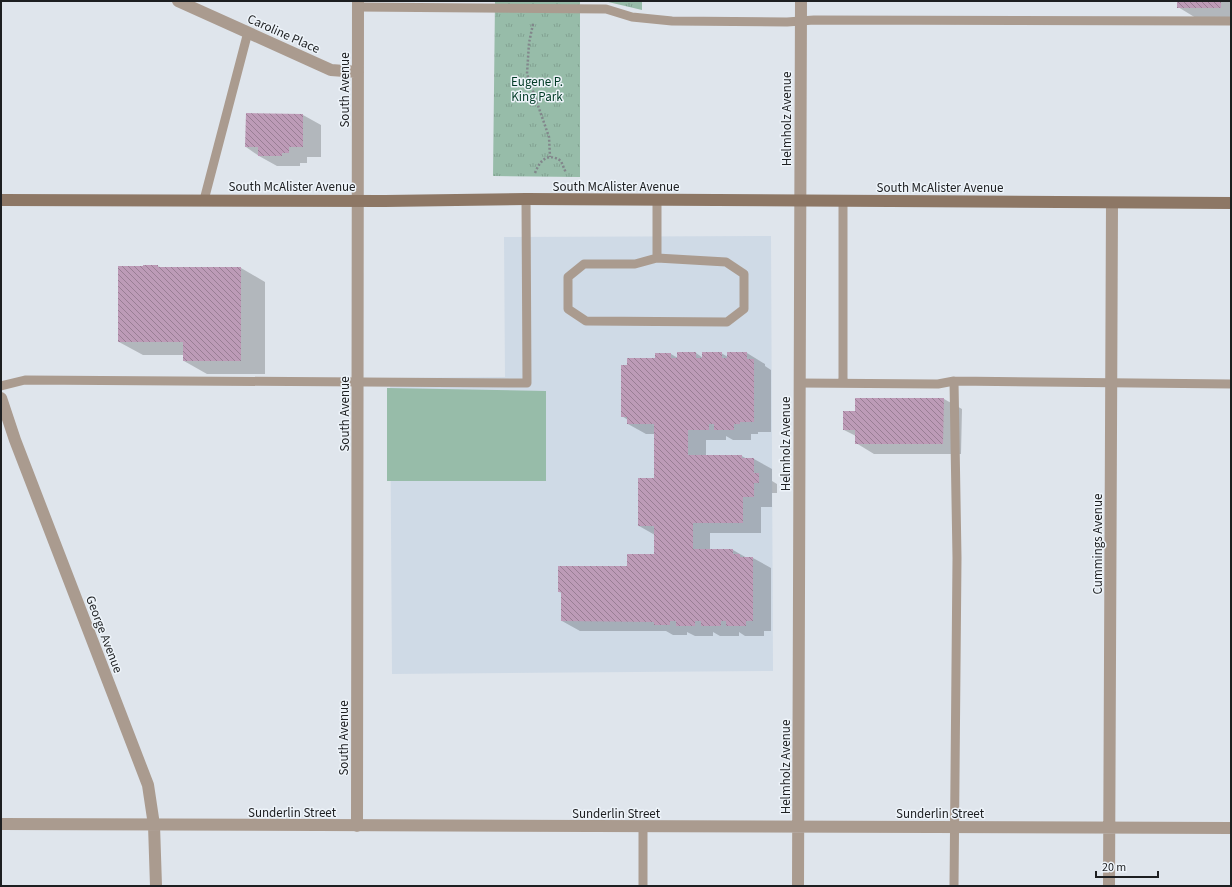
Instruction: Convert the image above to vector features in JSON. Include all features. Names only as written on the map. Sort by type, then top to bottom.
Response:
[{"type":"street","name":"Caroline Place","points":[[178,1],[331,70],[358,72]]},
{"type":"street","name":"Helmholz Avenue","points":[[798,886],[801,1]]},
{"type":"street","name":"South Avenue","points":[[357,826],[358,4]]},
{"type":"street","name":"South McAlister Avenue","points":[[1,200],[357,201],[526,199],[1231,203]]},
{"type":"street","name":"Cummings Avenue","points":[[1109,886],[1112,203]]},
{"type":"street","name":"George Avenue","points":[[1,398],[15,440],[148,785],[154,825],[156,886]]},
{"type":"street","name":"Sunderlin Street","points":[[1,824],[643,827],[954,826],[1110,829],[1231,828]]},
{"type":"lane","points":[[358,4],[538,9],[606,9],[632,17],[672,21],[1231,21]]},
{"type":"lane","points":[[204,200],[248,32]]},
{"type":"lane","points":[[1,386],[25,380],[527,383],[526,199]]},
{"type":"lane","points":[[657,200],[658,258]]},
{"type":"lane","points":[[843,200],[843,383]]},
{"type":"lane","points":[[658,258],[726,262],[744,274],[744,309],[727,322],[586,321],[568,309],[568,277],[584,264],[636,264],[658,258]]},
{"type":"lane","points":[[799,383],[938,384],[954,381],[1111,381],[1231,384]]},
{"type":"lane","points":[[954,381],[957,565],[954,886]]},
{"type":"lane","points":[[643,827],[643,886]]},
{"type":"path","points":[[538,9],[529,43],[527,74],[549,137],[550,157]]},
{"type":"path","points":[[535,173],[539,163],[546,157],[561,161],[566,173]]},
{"type":"shaded area","points":[[771,236],[773,671],[392,674],[390,378],[505,377],[504,237]]},
{"type":"green space","name":"Eugene P. King Park","points":[[495,1],[580,1],[580,177],[493,176]]},
{"type":"green space","points":[[604,1],[642,1],[642,10]]},
{"type":"green space","points":[[387,388],[546,391],[546,481],[387,481]]},
{"type":"building","points":[[1177,1],[1221,1],[1221,8],[1177,8]]},
{"type":"building","points":[[246,113],[303,114],[303,147],[289,147],[289,153],[282,153],[282,156],[258,156],[258,147],[245,147]]},
{"type":"building","points":[[158,265],[158,267],[241,267],[241,361],[183,361],[183,342],[118,342],[118,266]]},
{"type":"building","points":[[677,352],[696,352],[696,358],[702,358],[702,352],[722,352],[722,358],[727,358],[727,352],[747,352],[747,359],[754,359],[754,422],[740,422],[740,424],[734,424],[734,430],[714,430],[714,424],[709,424],[709,430],[688,430],[688,455],[742,455],[742,458],[754,458],[754,473],[759,473],[759,483],[754,483],[754,497],[743,497],[743,523],[693,523],[693,549],[733,549],[733,554],[740,554],[740,557],[753,557],[753,621],[746,621],[746,626],[726,626],[726,621],[721,621],[721,626],[701,626],[701,621],[695,621],[695,626],[676,626],[676,621],[670,621],[670,625],[654,625],[654,622],[561,621],[561,592],[558,592],[558,566],[627,566],[627,554],[654,554],[654,526],[638,526],[638,478],[654,478],[654,424],[627,424],[627,417],[621,417],[621,365],[627,365],[627,358],[655,358],[655,353],[671,353],[671,358],[677,358]]},
{"type":"building","points":[[855,398],[944,398],[943,444],[855,444],[855,430],[843,430],[843,411],[855,411]]}]
